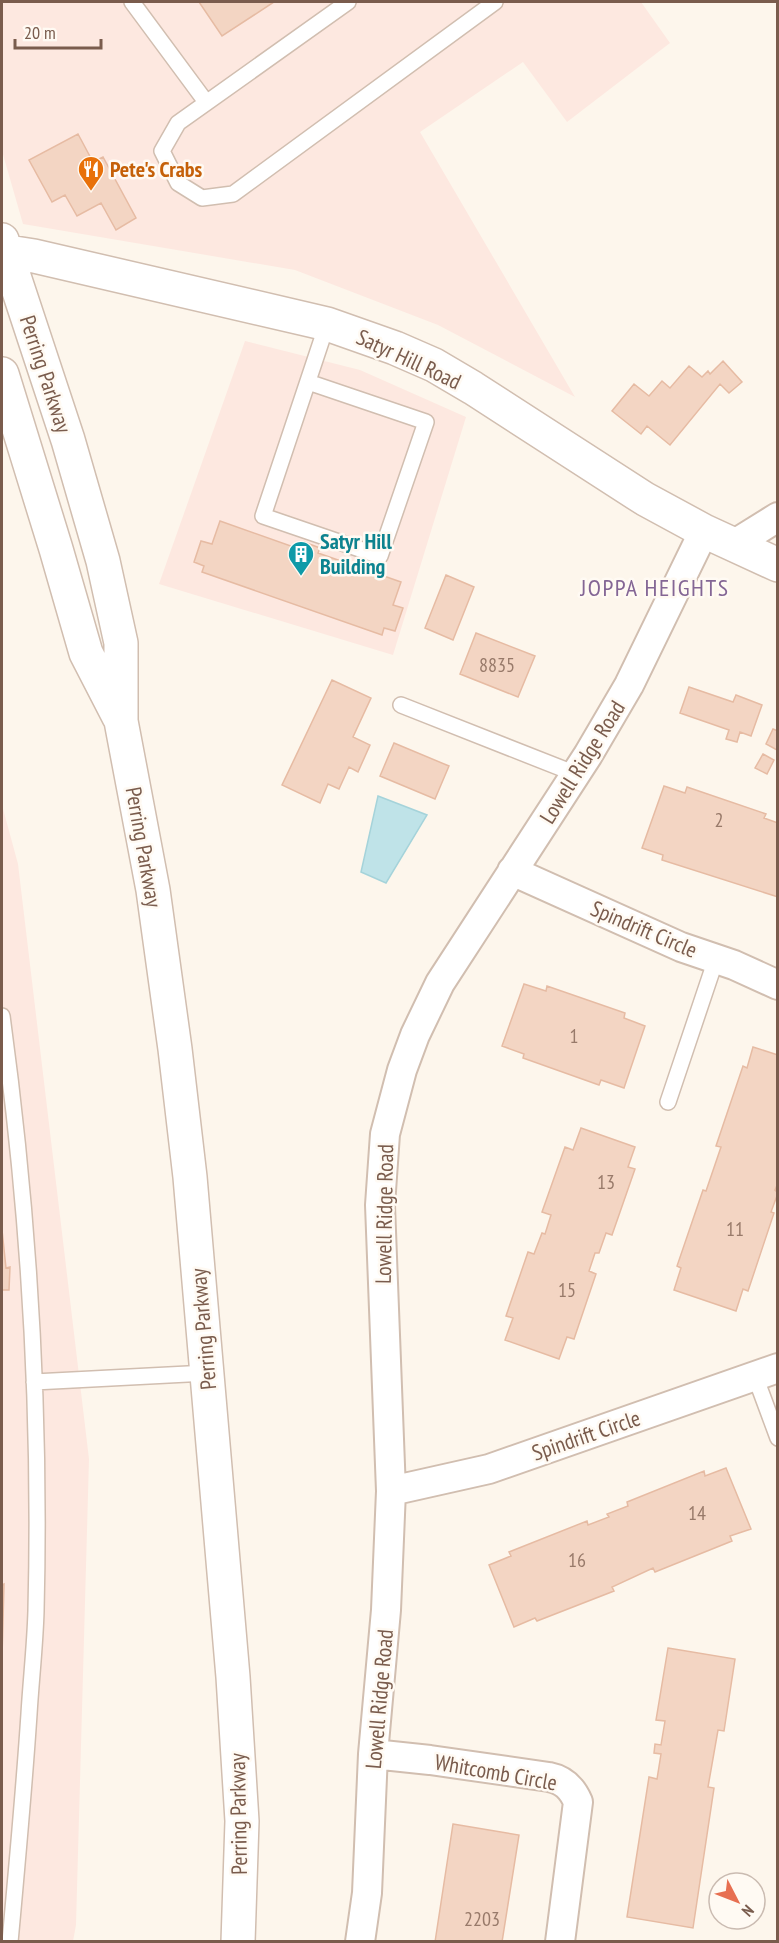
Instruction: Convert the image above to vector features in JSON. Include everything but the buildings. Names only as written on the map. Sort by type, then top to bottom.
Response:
[{"type":"street","name":"Satyr Hill Road","points":[[3,247],[327,324],[395,348],[434,365],[645,499],[704,531],[777,565]]},
{"type":"street","name":"Perring Parkway","points":[[3,247],[68,440],[104,561],[121,644],[121,721],[153,890],[190,1177],[232,1665],[242,1821],[238,1941]]},
{"type":"street","name":"Perring Parkway","points":[[2,374],[86,653],[121,721]]},
{"type":"street","points":[[733,545],[777,517]]},
{"type":"street","name":"Lowell Ridge Road","points":[[360,1941],[367,1893],[373,1754],[386,1610],[391,1491],[380,1205],[385,1134],[402,1070],[415,1035],[441,983],[576,774],[629,685],[704,531]]},
{"type":"street","name":"Spindrift Circle","points":[[512,871],[681,947],[777,985]]},
{"type":"street","name":"Spindrift Circle","points":[[391,1491],[489,1469],[766,1372]]},
{"type":"street","name":"Whitcomb Circle","points":[[373,1754],[549,1777],[559,1779],[569,1787],[578,1802],[560,1941]]},
{"type":"lane","points":[[132,2],[206,102]]},
{"type":"lane","points":[[348,2],[178,123],[162,151],[178,183],[202,198],[233,195],[495,2]]},
{"type":"lane","points":[[308,382],[426,422],[380,556],[263,516],[327,324]]},
{"type":"lane","points":[[401,705],[576,774]]},
{"type":"lane","points":[[669,1102],[716,959]]},
{"type":"lane","points":[[2,1016],[11,1082],[28,1256],[34,1382],[36,1613],[10,1941]]},
{"type":"lane","points":[[766,1372],[777,1438]]},
{"type":"lane","points":[[34,1382],[207,1373]]},
{"type":"shaded area","points":[[2,2],[641,2],[670,43],[567,122],[523,62],[420,132],[575,397],[438,325],[295,270],[23,224],[2,151]]},
{"type":"shaded area","points":[[245,341],[360,370],[466,417],[393,655],[159,584]]},
{"type":"shaded area","points":[[2,805],[18,864],[89,1459],[76,1925],[73,1941],[2,1941]]},
{"type":"water","points":[[378,796],[427,815],[386,883],[361,872]]},
{"type":"place","name":"Pete's Crabs","points":[[91,192]]},
{"type":"place","name":"Satyr Hill Building","points":[[301,577]]},
{"type":"district","name":"JOPPA HEIGHTS","points":[[655,587]]}]
